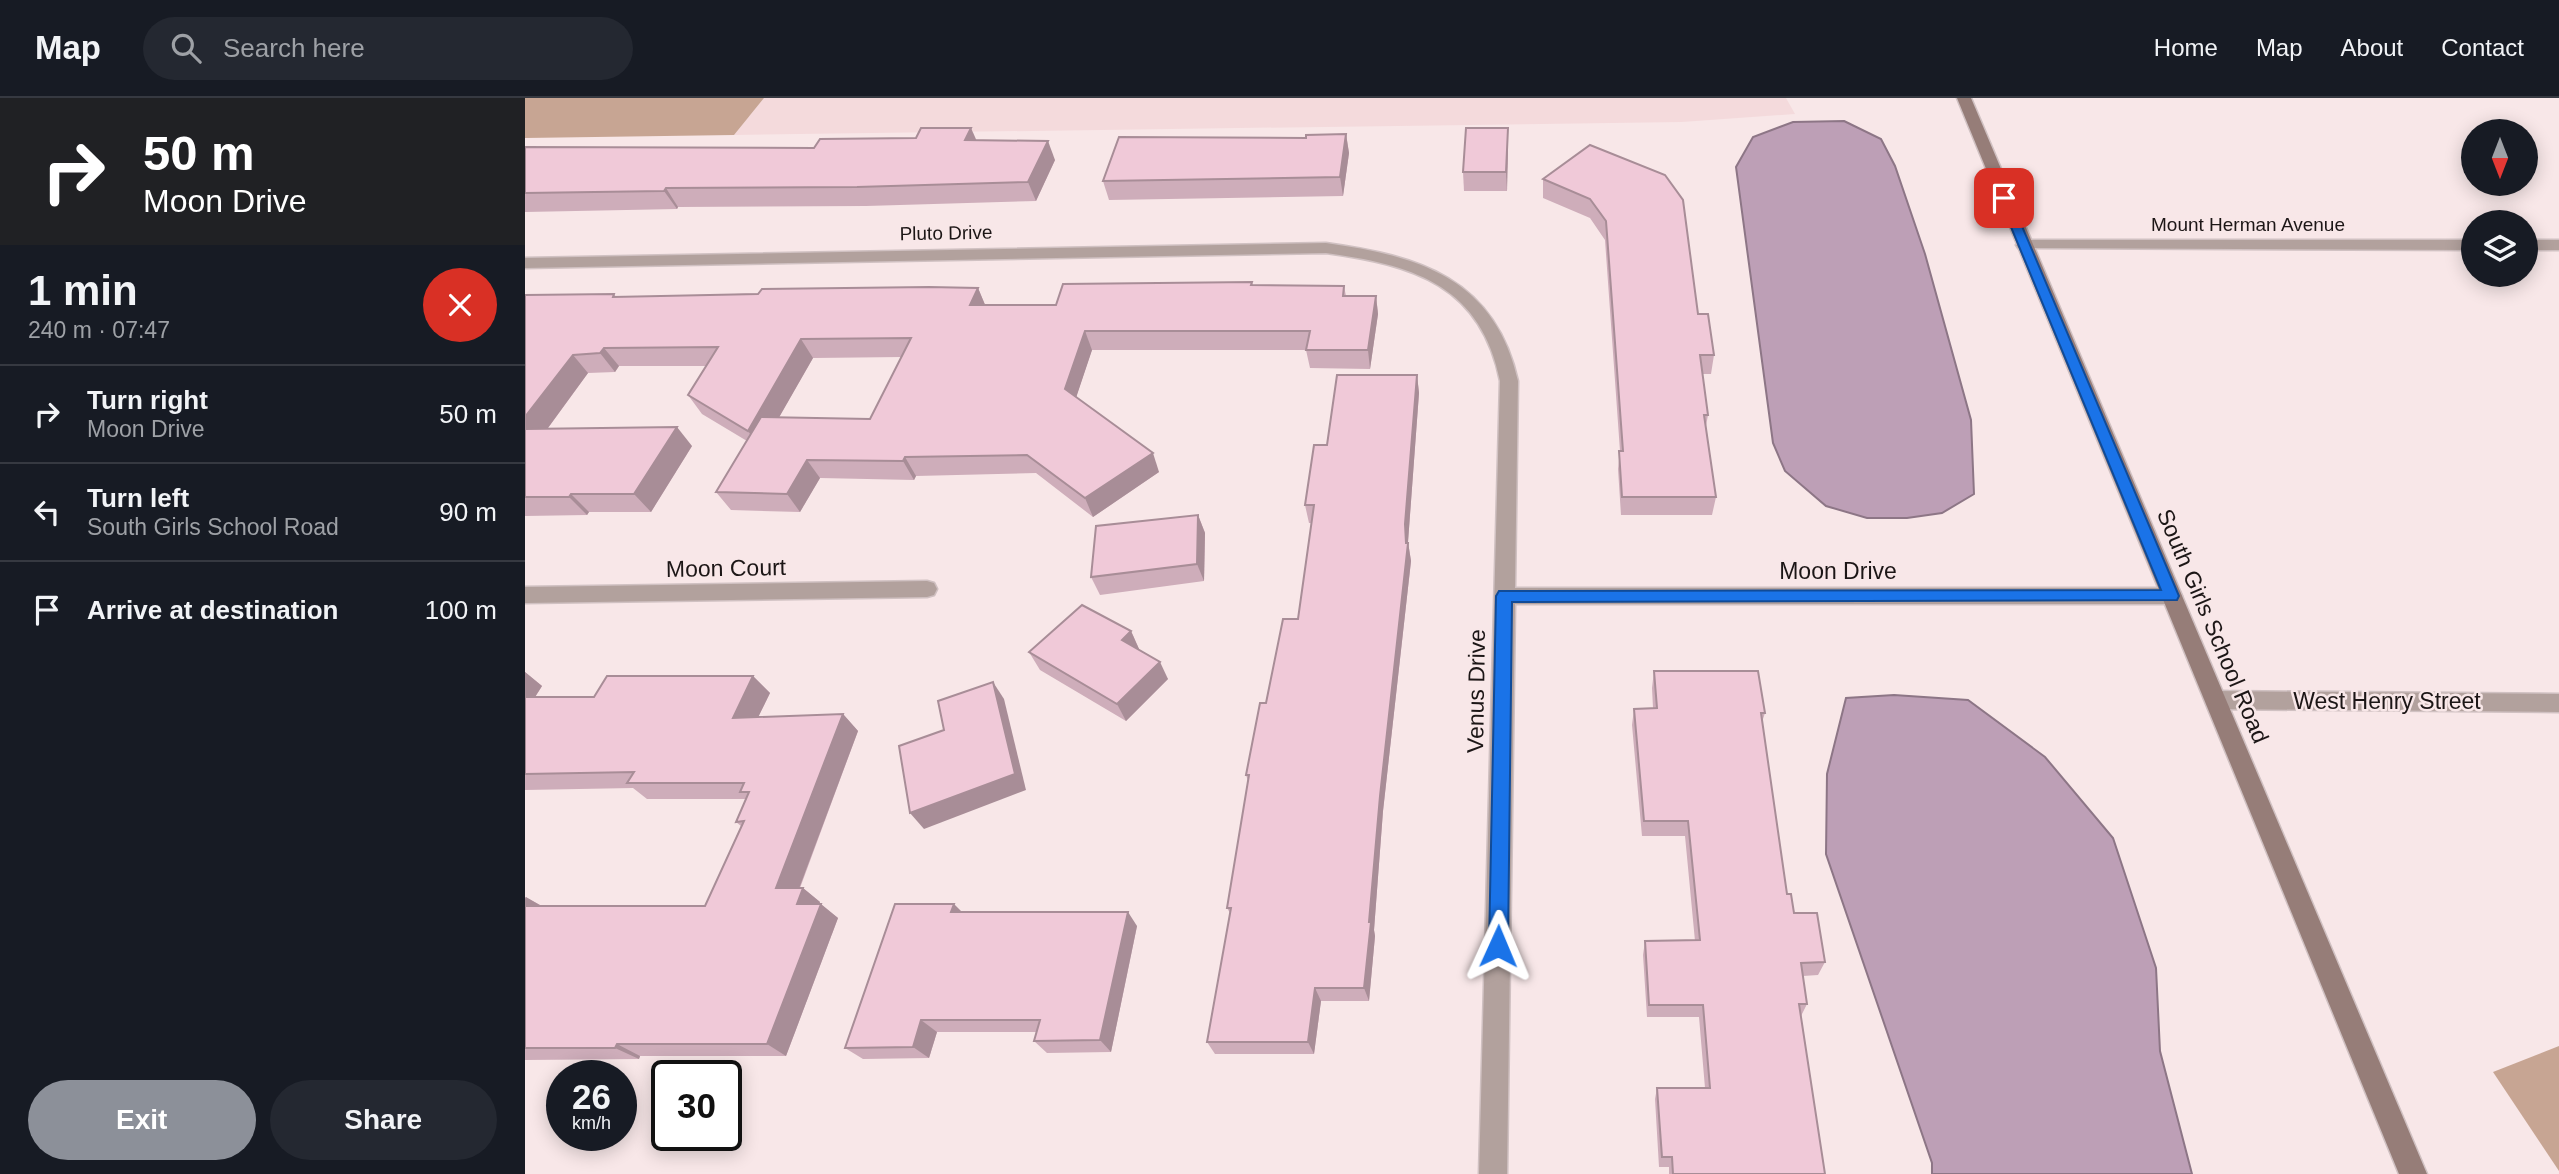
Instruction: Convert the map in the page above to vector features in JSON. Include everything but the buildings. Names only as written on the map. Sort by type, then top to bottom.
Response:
[{"type":"main road","name":"South Girls School Road","points":[[1964,98],[2413,1174]]},
{"type":"street","name":"Mount Herman Avenue","points":[[2024,245],[2461,245]]},
{"type":"street","points":[[2538,245],[2559,245]]},
{"type":"street","name":"Pluto Drive","points":[[525,263],[1305,248],[1367,253],[1400,263]]},
{"type":"street","name":"Venus Drive","points":[[1400,263],[1439,279],[1467,299],[1488,323],[1500,343],[1509,382],[1493,1174]]},
{"type":"street","name":"Moon Court","points":[[525,596],[927,589]]},
{"type":"street","name":"Moon Drive","points":[[1504,596],[2172,596]]},
{"type":"street","name":"West Henry Street","points":[[2216,701],[2559,703]]},
{"type":"shaded area","points":[[525,98],[764,98],[734,135],[525,138]]},
{"type":"shaded area","points":[[764,98],[1786,98],[1795,114],[1682,122],[734,135]]},
{"type":"shaded area","points":[[1844,121],[1881,139],[1895,166],[1925,254],[1971,420],[1974,494],[1942,513],[1907,518],[1867,518],[1826,506],[1785,471],[1773,443],[1736,167],[1753,137],[1793,122]]},
{"type":"shaded area","points":[[1894,695],[1968,700],[2045,757],[2113,838],[2156,968],[2160,1051],[2192,1174],[1932,1174],[1932,1163],[1826,854],[1827,774],[1846,698]]},
{"type":"shaded area","points":[[2559,1046],[2559,1171],[2493,1072]]},
{"type":"route","points":[[1498,946],[1504,596],[2172,596],[2004,198]]}]
